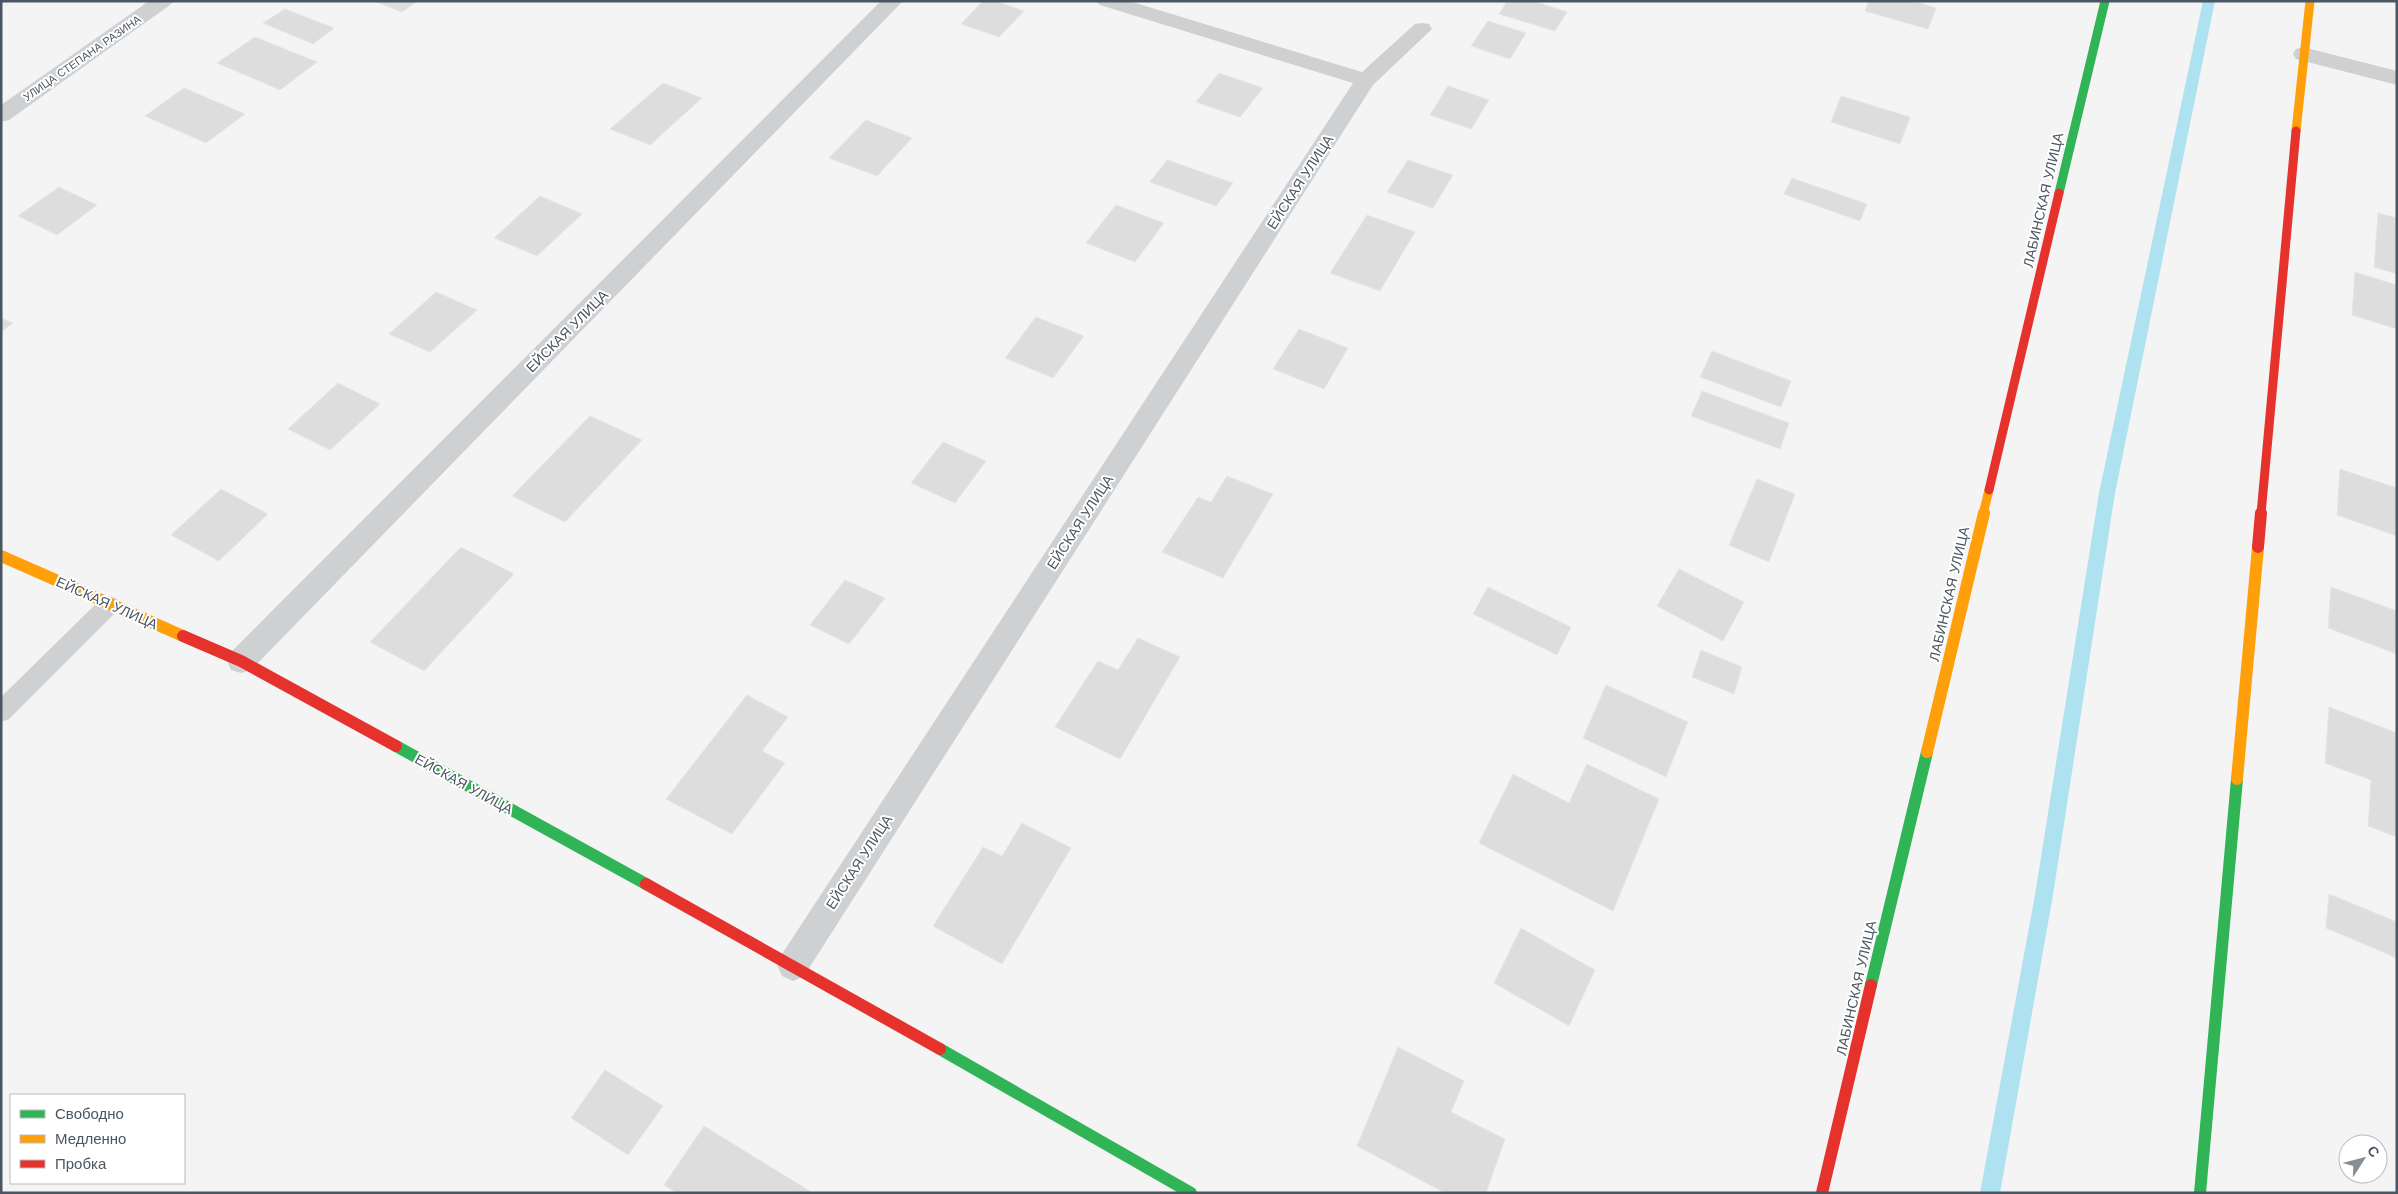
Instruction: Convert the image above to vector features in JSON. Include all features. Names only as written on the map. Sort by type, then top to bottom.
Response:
[{"type":"street","name":"УЛИЦА СТЕПАНА РАЗИНА","points":[[1,115],[163,1]]},
{"type":"street","name":"ЕЙСКАЯ УЛИЦА","points":[[241,661],[893,1]]},
{"type":"street","points":[[1107,1],[1366,80]]},
{"type":"street","name":"ЛАБИНСКАЯ УЛИЦА","points":[[1822,1193],[2105,1]]},
{"type":"street","points":[[2200,1193],[2308,2]]},
{"type":"street","name":"ЕЙСКАЯ УЛИЦА","points":[[793,965],[1366,80],[1422,28]]},
{"type":"street","points":[[2303,54],[2397,78]]},
{"type":"street","name":"ЕЙСКАЯ УЛИЦА","points":[[1,556],[109,605],[241,661],[793,965],[1191,1193]]},
{"type":"lane","points":[[1,712],[109,605]]},
{"type":"building","points":[[374,1],[417,1],[402,12]]},
{"type":"building","points":[[983,1],[996,1],[1024,11],[999,37],[961,24]]},
{"type":"building","points":[[1507,1],[1533,1],[1567,12],[1555,31],[1499,14]]},
{"type":"building","points":[[1869,1],[1913,1],[1936,8],[1928,29],[1865,11]]},
{"type":"building","points":[[285,9],[334,28],[313,44],[263,23]]},
{"type":"building","points":[[1488,21],[1526,33],[1510,59],[1471,46]]},
{"type":"building","points":[[255,37],[317,62],[280,90],[217,63]]},
{"type":"building","points":[[1219,73],[1263,88],[1240,117],[1196,102]]},
{"type":"building","points":[[663,83],[702,98],[650,145],[610,129]]},
{"type":"building","points":[[1448,86],[1489,100],[1471,129],[1430,115]]},
{"type":"building","points":[[184,88],[245,114],[206,143],[145,116]]},
{"type":"building","points":[[1841,96],[1910,117],[1900,144],[1831,122]]},
{"type":"building","points":[[866,120],[912,138],[877,176],[829,158]]},
{"type":"building","points":[[1167,160],[1233,183],[1216,206],[1150,182]]},
{"type":"building","points":[[1408,160],[1453,175],[1433,208],[1387,192]]},
{"type":"building","points":[[1792,178],[1867,204],[1860,221],[1784,194]]},
{"type":"building","points":[[59,187],[97,205],[57,235],[18,216]]},
{"type":"building","points":[[540,196],[582,214],[537,256],[494,238]]},
{"type":"building","points":[[1116,205],[1164,223],[1135,262],[1086,243]]},
{"type":"building","points":[[2378,213],[2397,218],[2397,274],[2374,267]]},
{"type":"building","points":[[1367,215],[1415,232],[1380,291],[1330,273]]},
{"type":"building","points":[[2355,272],[2397,285],[2397,329],[2352,315]]},
{"type":"building","points":[[436,292],[477,310],[430,352],[389,334]]},
{"type":"building","points":[[1036,317],[1084,336],[1053,378],[1005,358]]},
{"type":"building","points":[[1,318],[13,323],[1,332]]},
{"type":"building","points":[[1299,329],[1348,348],[1324,389],[1273,369]]},
{"type":"building","points":[[1712,351],[1791,381],[1781,407],[1700,377]]},
{"type":"building","points":[[338,383],[380,404],[330,450],[288,429]]},
{"type":"building","points":[[1702,391],[1789,423],[1780,449],[1691,416]]},
{"type":"building","points":[[590,416],[642,440],[565,522],[512,496]]},
{"type":"building","points":[[943,442],[986,461],[955,503],[911,483]]},
{"type":"building","points":[[2340,469],[2397,488],[2397,536],[2337,515]]},
{"type":"building","points":[[1227,476],[1273,494],[1223,578],[1162,552],[1198,497],[1211,502]]},
{"type":"building","points":[[1757,479],[1795,494],[1769,562],[1729,545]]},
{"type":"building","points":[[221,489],[268,514],[219,561],[171,535]]},
{"type":"building","points":[[461,547],[514,574],[424,671],[370,642]]},
{"type":"building","points":[[1679,569],[1744,602],[1723,641],[1657,606]]},
{"type":"building","points":[[845,580],[885,598],[849,644],[810,625]]},
{"type":"building","points":[[1488,587],[1571,627],[1557,655],[1473,614]]},
{"type":"building","points":[[2331,587],[2397,611],[2397,654],[2328,628]]},
{"type":"building","points":[[1138,638],[1180,657],[1120,759],[1055,727],[1098,661],[1118,670]]},
{"type":"building","points":[[1701,650],[1742,667],[1734,694],[1692,677]]},
{"type":"building","points":[[1606,685],[1688,722],[1666,777],[1583,738]]},
{"type":"building","points":[[747,695],[788,717],[762,751],[785,763],[732,834],[666,799]]},
{"type":"building","points":[[2329,707],[2397,733],[2397,837],[2368,826],[2371,780],[2325,763]]},
{"type":"building","points":[[1587,764],[1659,799],[1613,911],[1479,843],[1513,774],[1569,803]]},
{"type":"building","points":[[1022,823],[1071,848],[1002,964],[933,926],[983,847],[1002,856]]},
{"type":"building","points":[[2329,894],[2397,922],[2397,958],[2326,928]]},
{"type":"building","points":[[1521,928],[1595,970],[1569,1026],[1494,983]]},
{"type":"building","points":[[1398,1047],[1464,1081],[1451,1112],[1505,1139],[1486,1193],[1445,1193],[1357,1146]]},
{"type":"building","points":[[605,1070],[663,1106],[628,1155],[571,1118]]},
{"type":"building","points":[[704,1126],[813,1193],[677,1193],[664,1185]]},
{"type":"waterway","points":[[1990,1193],[2044,895],[2107,493],[2209,1]]},
{"type":"traffic: fast","points":[[2059,193],[2105,1]]},
{"type":"traffic: fast","points":[[396,746],[646,884]]},
{"type":"traffic: fast","points":[[1871,985],[1927,752]]},
{"type":"traffic: fast","points":[[2200,1193],[2237,779]]},
{"type":"traffic: fast","points":[[940,1049],[1191,1193]]},
{"type":"traffic: slow","points":[[2296,131],[2310,1]]},
{"type":"traffic: slow","points":[[1927,752],[1989,490]]},
{"type":"traffic: slow","points":[[2237,779],[2258,547]]},
{"type":"traffic: slow","points":[[1,556],[183,636]]},
{"type":"traffic: jam","points":[[2258,547],[2296,131]]},
{"type":"traffic: jam","points":[[1989,490],[2059,193]]},
{"type":"traffic: jam","points":[[183,636],[241,661],[396,746]]},
{"type":"traffic: jam","points":[[646,884],[940,1049]]},
{"type":"traffic: jam","points":[[1822,1193],[1871,985]]}]
